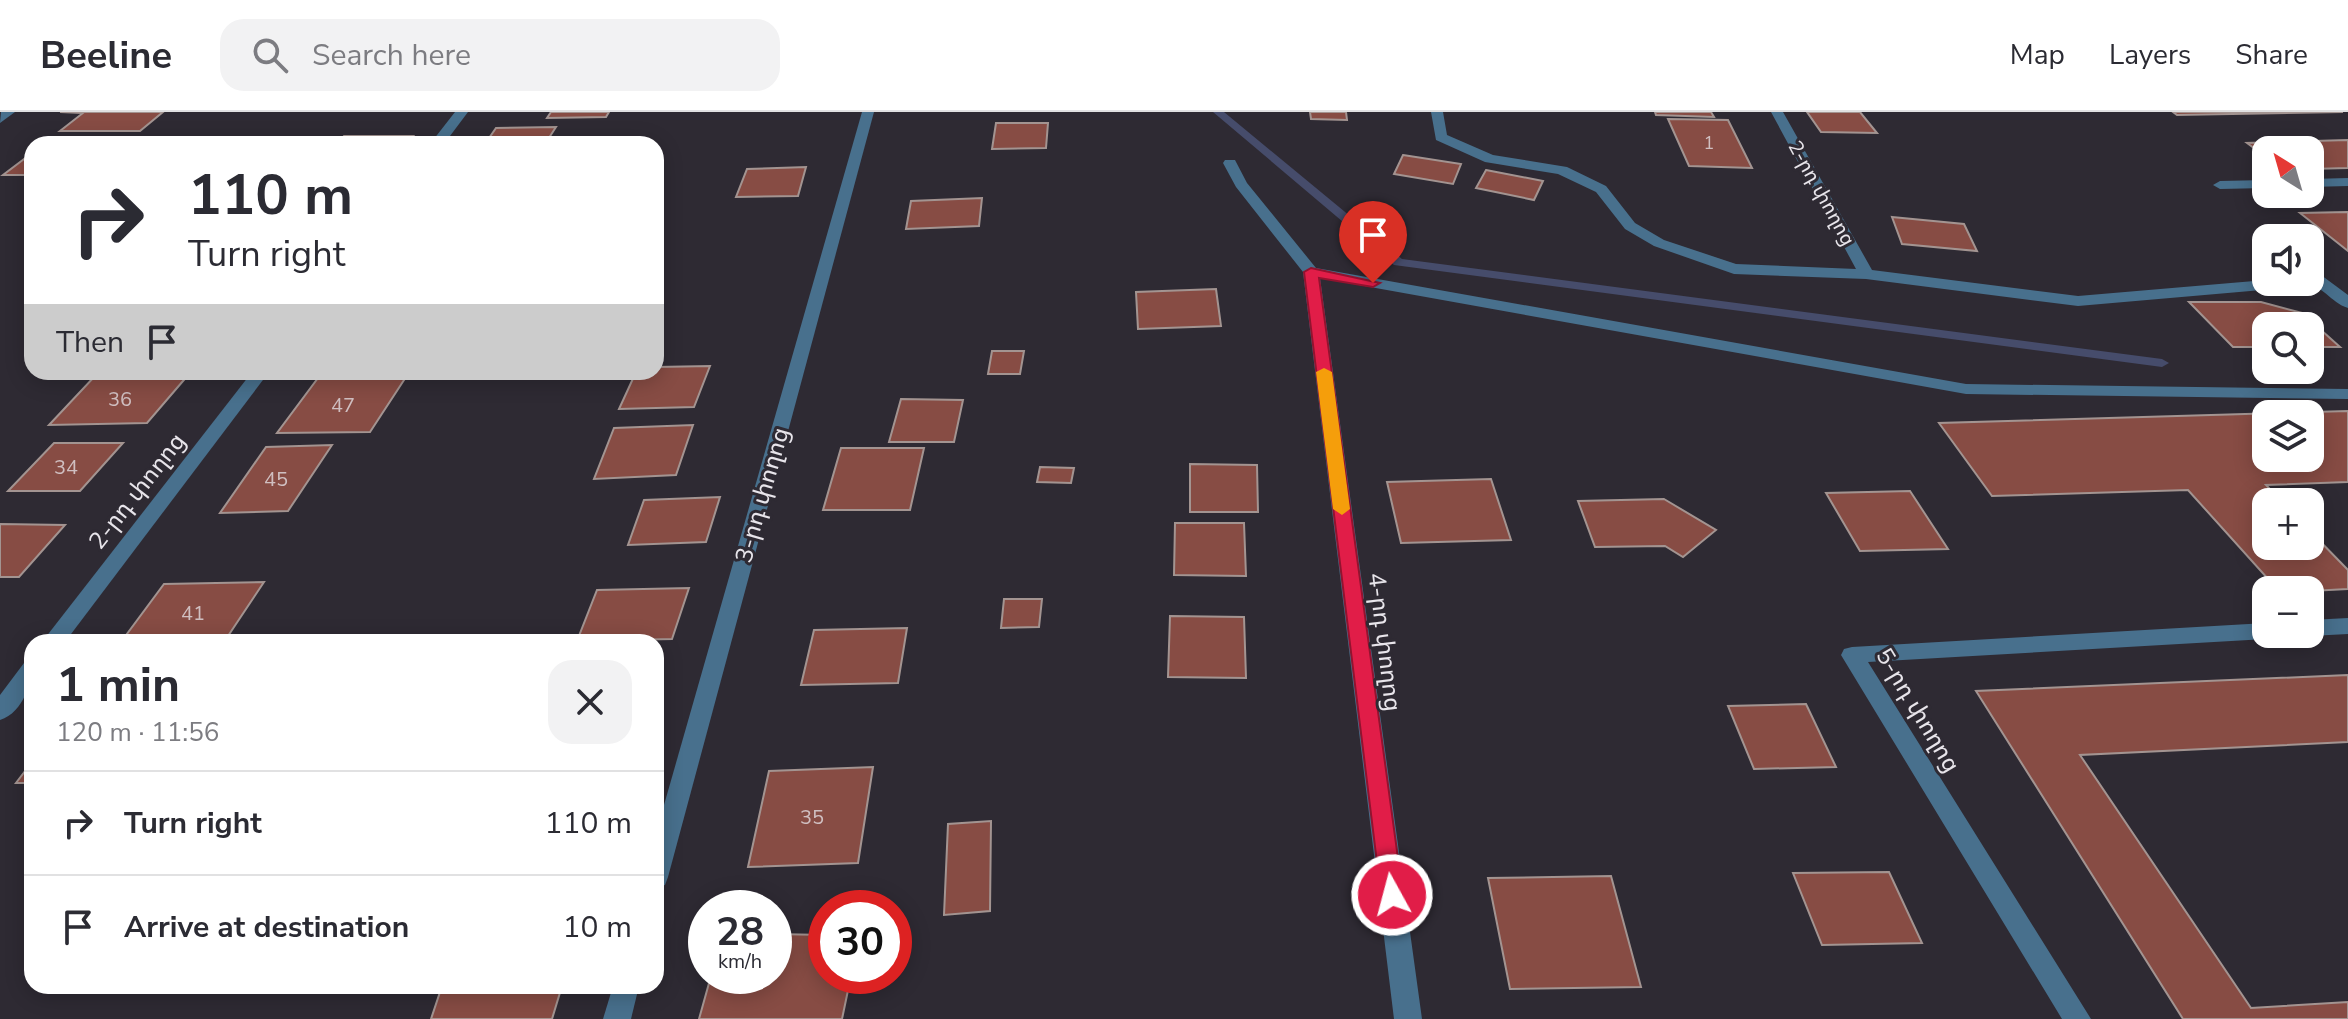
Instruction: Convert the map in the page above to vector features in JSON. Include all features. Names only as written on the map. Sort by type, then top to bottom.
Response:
[{"type":"street","points":[[0,119],[9,112]]},
{"type":"street","points":[[443,136],[462,112]]},
{"type":"street","name":"3-րդ փողոց","points":[[664,848],[868,112]]},
{"type":"street","points":[[1437,112],[1441,137],[1490,159],[1562,170],[1601,189],[1630,226],[1659,243],[1734,269],[1866,274],[2078,301],[2252,286]]},
{"type":"street","name":"2-րդ փողոց","points":[[1777,112],[1866,274]]},
{"type":"street","points":[[1230,163],[1241,184],[1311,272],[1966,389],[2348,394]]},
{"type":"street","points":[[2324,183],[2348,182]]},
{"type":"street","points":[[2220,185],[2252,184]]},
{"type":"street","name":"4-րդ փողոց","points":[[1311,272],[1408,1019]]},
{"type":"street","points":[[2324,283],[2348,303]]},
{"type":"street","name":"2-րդ փողոց","points":[[59,634],[255,380]]},
{"type":"street","points":[[2324,627],[2348,626]]},
{"type":"street","name":"5-րդ փողոց","points":[[2077,1019],[1852,655],[2252,632]]},
{"type":"street","points":[[0,711],[24,680]]},
{"type":"street","points":[[617,1019],[624,994]]},
{"type":"building","points":[[60,112],[163,112],[140,131],[60,131],[83,113]]},
{"type":"building","points":[[551,112],[609,112],[606,117],[547,118]]},
{"type":"building","points":[[1310,112],[1346,112],[1347,120],[1311,119]]},
{"type":"building","points":[[1655,112],[1711,112],[1714,117],[1656,115]]},
{"type":"building","points":[[1807,112],[1860,112],[1877,133],[1821,132]]},
{"type":"building","points":[[2173,112],[2343,112],[2177,115]]},
{"type":"building","points":[[1668,119],[1728,120],[1752,168],[1689,166]]},
{"type":"building","points":[[996,123],[1048,123],[1046,148],[992,149]]},
{"type":"building","points":[[556,127],[550,136],[490,136],[496,128]]},
{"type":"building","points":[[2348,140],[2348,168],[2324,169],[2324,141]]},
{"type":"building","points":[[1403,155],[1461,164],[1453,184],[1394,174]]},
{"type":"building","points":[[24,159],[24,175],[3,175]]},
{"type":"building","points":[[806,167],[798,196],[736,197],[747,169]]},
{"type":"building","points":[[1486,170],[1543,181],[1534,200],[1476,188]]},
{"type":"building","points":[[982,198],[979,226],[906,229],[911,201]]},
{"type":"building","points":[[2348,212],[2348,251],[2324,232],[2324,224],[2314,224],[2300,213]]},
{"type":"building","points":[[1892,217],[1964,224],[1977,251],[1902,244]]},
{"type":"building","points":[[1216,289],[1221,326],[1138,329],[1136,292]]},
{"type":"building","points":[[2189,302],[2261,302],[2298,312],[2252,312],[2252,347],[2233,347]]},
{"type":"building","points":[[2324,333],[2340,347],[2324,347]]},
{"type":"building","points":[[992,351],[1024,351],[1020,374],[988,374]]},
{"type":"building","points":[[710,366],[694,407],[619,409],[632,380],[664,380],[664,367]]},
{"type":"building","points":[[91,380],[184,380],[147,423],[49,425]]},
{"type":"building","points":[[317,380],[404,380],[370,432],[277,433]]},
{"type":"building","points":[[901,399],[963,400],[954,442],[889,442]]},
{"type":"building","points":[[2348,411],[2348,482],[2252,488],[2252,560],[2324,560],[2324,545],[2348,570],[2348,589],[2324,590],[2324,576],[2265,576],[2188,490],[1992,496],[1939,423],[2252,414],[2252,472],[2324,472],[2324,412]]},
{"type":"building","points":[[693,425],[676,475],[594,479],[614,428]]},
{"type":"building","points":[[54,443],[123,443],[80,491],[8,491]]},
{"type":"building","points":[[332,445],[288,511],[220,513],[266,447]]},
{"type":"building","points":[[841,448],[924,448],[910,510],[823,510]]},
{"type":"building","points":[[1190,464],[1257,465],[1258,512],[1190,512]]},
{"type":"building","points":[[1040,467],[1074,468],[1071,483],[1037,482]]},
{"type":"building","points":[[1491,479],[1511,540],[1401,543],[1387,482]]},
{"type":"building","points":[[1910,491],[1948,549],[1860,551],[1826,493]]},
{"type":"building","points":[[720,497],[706,542],[628,545],[644,500]]},
{"type":"building","points":[[1664,499],[1716,530],[1683,557],[1665,546],[1595,547],[1578,501]]},
{"type":"building","points":[[1175,523],[1244,523],[1246,576],[1174,575]]},
{"type":"building","points":[[0,524],[65,525],[19,577],[0,577]]},
{"type":"building","points":[[264,582],[229,634],[127,634],[164,584]]},
{"type":"building","points":[[689,588],[672,639],[664,639],[664,634],[580,634],[597,590]]},
{"type":"building","points":[[1004,599],[1042,599],[1039,627],[1001,628]]},
{"type":"building","points":[[1170,616],[1244,617],[1246,678],[1168,677]]},
{"type":"building","points":[[907,628],[898,683],[801,685],[814,630]]},
{"type":"building","points":[[2348,675],[2348,742],[2080,755],[2251,1008],[2348,1002],[2348,1019],[2183,1019],[1976,691]]},
{"type":"building","points":[[1806,704],[1836,767],[1754,769],[1728,706]]},
{"type":"building","points":[[873,767],[858,863],[748,867],[769,771]]},
{"type":"building","points":[[24,772],[24,783],[16,783]]},
{"type":"building","points":[[991,821],[990,911],[944,915],[948,824]]},
{"type":"building","points":[[1889,872],[1922,943],[1822,945],[1793,873]]},
{"type":"building","points":[[1611,876],[1641,987],[1510,989],[1488,878]]},
{"type":"building","points":[[792,934],[808,935],[808,994],[847,994],[842,1019],[699,1019],[706,994],[792,994]]},
{"type":"building","points":[[439,994],[560,994],[552,1019],[431,1019]]},
{"type":"waterway","points":[[1218,112],[1398,262],[2162,363]]},
{"type":"slow traffic","points":[[1324,372],[1342,509]]},
{"type":"route","points":[[1373,283],[1311,272],[1392,895]]}]
